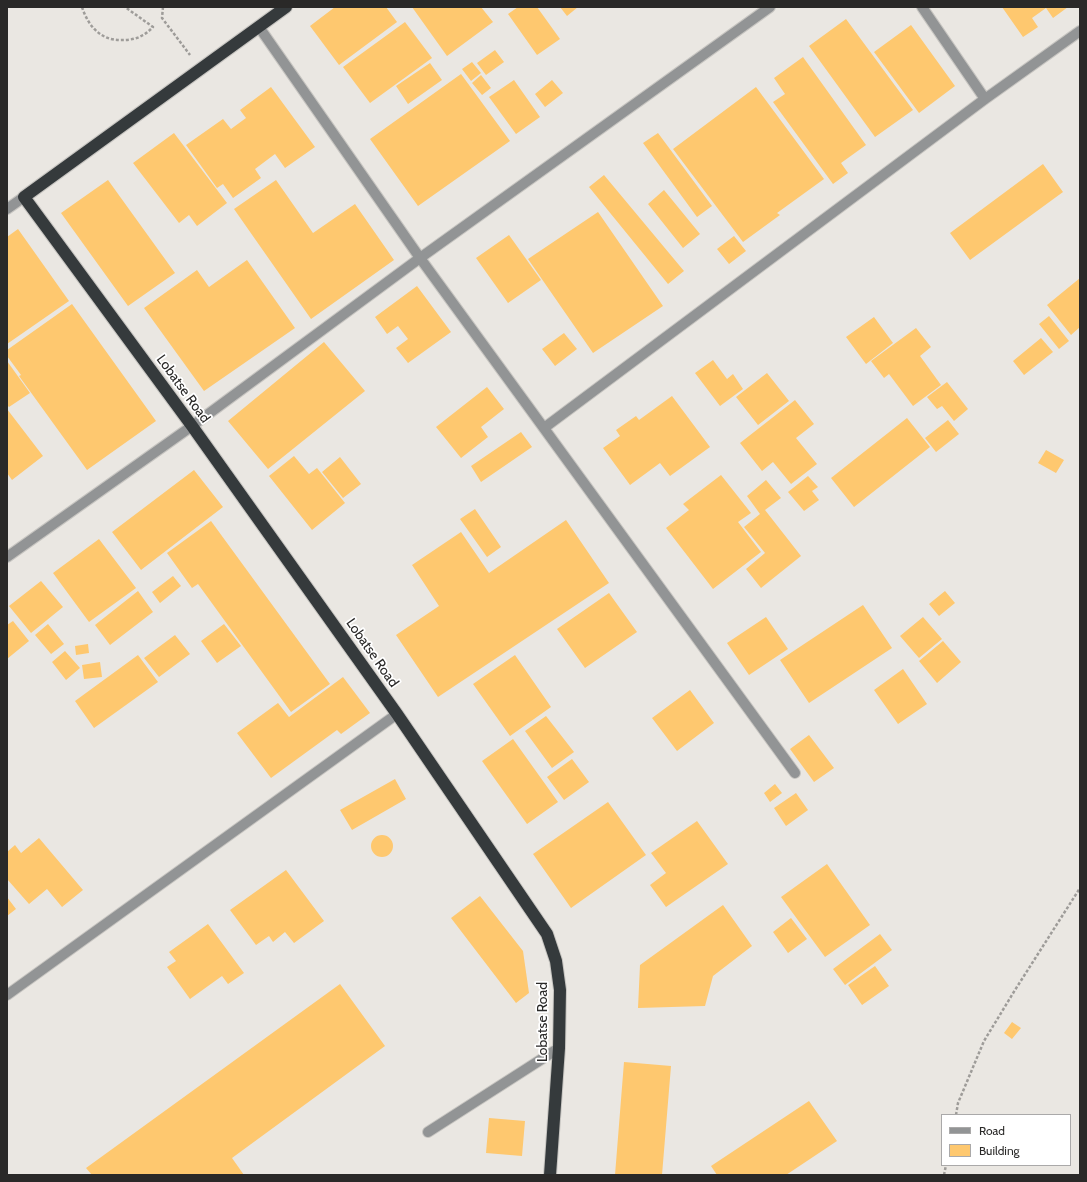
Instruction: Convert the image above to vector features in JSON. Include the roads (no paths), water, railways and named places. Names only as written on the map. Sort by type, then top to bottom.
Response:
[{"type":"highway","points":[[24,197],[286,7]]},
{"type":"highway","name":"Lobatse Road","points":[[24,197],[192,426],[397,714],[547,934],[556,961],[560,990],[559,1048],[550,1175]]},
{"type":"street","points":[[7,557],[192,426],[420,258],[770,7]]},
{"type":"street","points":[[922,7],[985,99]]},
{"type":"street","points":[[259,27],[420,258],[795,773]]},
{"type":"street","points":[[544,428],[985,99],[1080,31]]},
{"type":"street","points":[[7,209],[24,197]]},
{"type":"street","points":[[7,994],[397,714]]},
{"type":"street","points":[[428,1132],[559,1048]]}]
